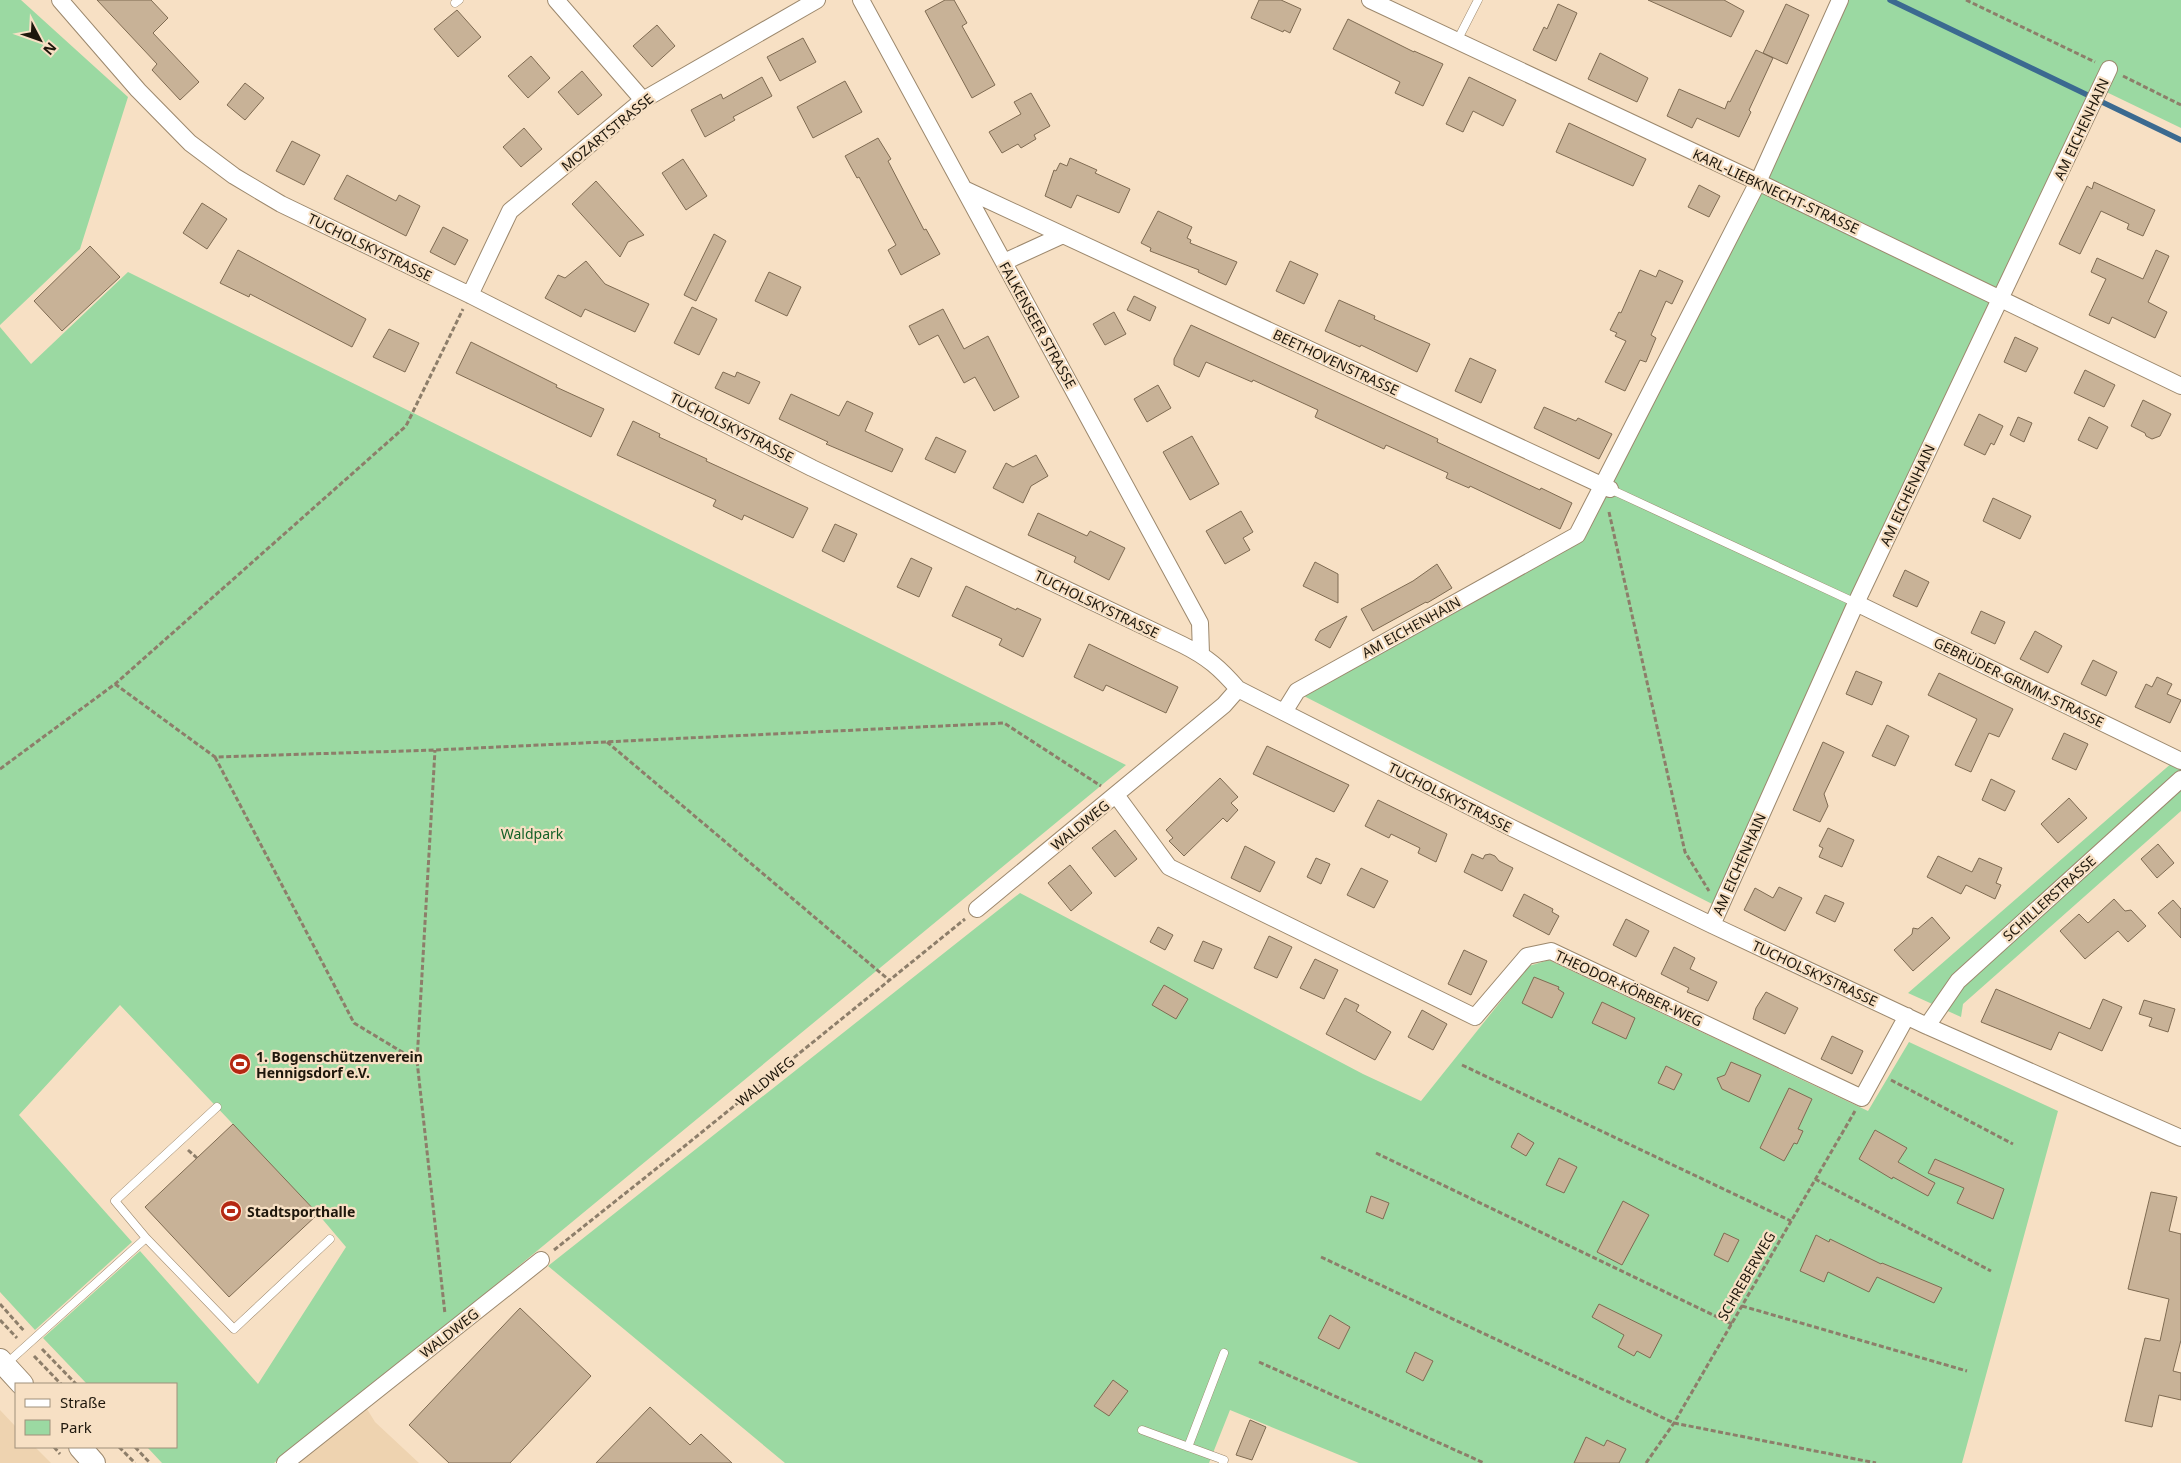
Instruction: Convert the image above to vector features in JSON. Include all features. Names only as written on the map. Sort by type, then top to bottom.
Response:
[{"type":"main road","points":[[2,1363],[21,1383]]},
{"type":"main road","points":[[81,1448],[94,1463]]},
{"type":"street","name":"TUCHOLSKYSTRASSE","points":[[60,0],[163,118],[190,143],[234,176],[281,204],[470,295],[812,468],[1201,654],[1220,668],[1238,689],[1512,828],[1927,1026],[2181,1138]]},
{"type":"street","points":[[556,0],[643,100]]},
{"type":"street","name":"MOZARTSTRASSE","points":[[470,295],[510,211],[643,100],[817,0]]},
{"type":"street","name":"FALKENSEER STRASSE","points":[[861,0],[1200,623],[1201,654]]},
{"type":"street","name":"KARL-LIEBKNECHT-STRASSE","points":[[1370,0],[1758,182],[2181,386]]},
{"type":"street","name":"AM EICHENHAIN","points":[[1284,712],[1297,691],[1577,535],[1606,488],[1758,182],[1840,0]]},
{"type":"street","name":"AM EICHENHAIN","points":[[1712,925],[1856,603],[2109,69]]},
{"type":"street","name":"BEETHOVENSTRASSE","points":[[964,189],[1606,488]]},
{"type":"street","points":[[1004,262],[1063,235]]},
{"type":"street","name":"GEBRÜDER-GRIMM-STRASSE","points":[[1856,603],[2181,761]]},
{"type":"street","name":"WALDWEG","points":[[978,909],[1224,705],[1238,689]]},
{"type":"street","name":"SCHILLERSTRASSE","points":[[1927,1026],[1958,981],[2181,779]]},
{"type":"street","name":"THEODOR-KÖRBER-WEG","points":[[1116,795],[1169,867],[1475,1017],[1527,956],[1551,951],[1862,1098]]},
{"type":"street","points":[[1862,1098],[1907,1016]]},
{"type":"street","name":"WALDWEG","points":[[285,1463],[541,1260]]},
{"type":"lane","points":[[1457,41],[1478,0]]},
{"type":"lane","points":[[1606,488],[1856,603]]},
{"type":"lane","points":[[217,1107],[115,1201],[146,1238],[234,1330],[330,1239]]},
{"type":"lane","points":[[2,1363],[146,1238]]},
{"type":"lane","points":[[1188,1447],[1224,1353]]},
{"type":"lane","points":[[1142,1430],[1224,1460],[1223,1463]]},
{"type":"path","points":[[1966,0],[2181,105]]},
{"type":"path","points":[[0,769],[115,684],[406,426],[470,295]]},
{"type":"path","points":[[1606,488],[1685,852],[1720,908]]},
{"type":"path","points":[[115,684],[215,757],[354,1023],[417,1061]]},
{"type":"path","points":[[215,757],[435,750],[1004,723],[1116,795]]},
{"type":"path","points":[[607,742],[889,980]]},
{"type":"path","points":[[435,750],[417,1061],[447,1335]]},
{"type":"path","name":"WALDWEG","points":[[541,1260],[686,1146],[978,909]]},
{"type":"path","points":[[1462,1064],[1791,1220]]},
{"type":"path","points":[[1877,1072],[2013,1144]]},
{"type":"path","name":"SCHREBERWEG","points":[[1646,1463],[1674,1423],[1862,1098]]},
{"type":"path","points":[[1376,1153],[1732,1324]]},
{"type":"path","points":[[1815,1179],[1991,1271]]},
{"type":"path","points":[[1321,1257],[1674,1423],[1876,1463]]},
{"type":"path","points":[[1742,1306],[1967,1371]]},
{"type":"path","points":[[1259,1362],[1484,1463]]},
{"type":"path","points":[[120,1448],[134,1463]]},
{"type":"path","points":[[136,1448],[150,1463]]},
{"type":"shaded area","points":[[367,1409],[375,1422],[419,1463],[298,1463]]},
{"type":"shaded area","points":[[0,1410],[15,1426],[15,1448],[36,1448],[51,1463],[0,1463]]},
{"type":"green space","points":[[0,0],[21,0],[128,97],[80,249],[0,325]]},
{"type":"green space","points":[[1839,0],[2181,0],[2181,128],[2096,87],[1720,908],[1296,692],[1579,533],[1601,506],[1760,181]]},
{"type":"green space","name":"Waldpark","points":[[128,272],[1126,765],[429,1340],[274,1463],[162,1463],[148,1448],[178,1448],[178,1383],[86,1383],[43,1338],[140,1251],[258,1384],[346,1247],[318,1214],[120,1005],[19,1115],[132,1242],[35,1330],[0,1292],[0,327],[31,364]]},
{"type":"green space","points":[[2181,755],[2181,811],[1963,1004],[1961,1017],[1908,993]]},
{"type":"green space","points":[[1020,893],[1363,1074],[1421,1101],[1529,966],[1549,960],[1868,1111],[1909,1042],[2058,1111],[1962,1463],[1359,1463],[1230,1410],[1209,1463],[785,1463],[548,1266]]},
{"type":"building","points":[[97,0],[151,0],[168,18],[153,33],[199,82],[180,100],[152,70],[157,64]]},
{"type":"building","points":[[945,0],[954,0],[967,23],[962,26],[995,85],[972,98],[925,11]]},
{"type":"building","points":[[1259,0],[1281,0],[1301,9],[1290,33],[1284,30],[1283,32],[1251,18]]},
{"type":"building","points":[[1648,0],[1724,0],[1744,11],[1731,37]]},
{"type":"building","points":[[1558,4],[1577,13],[1556,61],[1533,50],[1544,27],[1547,29]]},
{"type":"building","points":[[1786,4],[1809,15],[1787,64],[1763,53]]},
{"type":"building","points":[[457,10],[481,37],[458,57],[434,29]]},
{"type":"building","points":[[1348,19],[1414,52],[1443,64],[1423,106],[1395,93],[1400,82],[1333,49]]},
{"type":"building","points":[[657,25],[675,46],[652,67],[633,46]]},
{"type":"building","points":[[803,38],[816,62],[780,81],[767,57]]},
{"type":"building","points":[[1756,50],[1773,58],[1739,137],[1697,118],[1692,128],[1667,116],[1679,89],[1725,109]]},
{"type":"building","points":[[1600,53],[1648,78],[1637,102],[1588,79]]},
{"type":"building","points":[[531,56],[550,78],[528,98],[508,76]]},
{"type":"building","points":[[582,71],[602,95],[578,115],[558,92]]},
{"type":"building","points":[[762,77],[772,96],[733,117],[735,120],[705,137],[691,110],[721,94],[723,99]]},
{"type":"building","points":[[1469,77],[1516,100],[1503,126],[1473,111],[1463,132],[1446,124]]},
{"type":"building","points":[[845,81],[862,112],[813,138],[797,107]]},
{"type":"building","points":[[245,83],[264,98],[245,120],[227,105]]},
{"type":"building","points":[[1031,93],[1050,126],[1034,135],[1036,139],[1021,148],[1018,144],[1002,153],[989,132],[1021,114],[1014,102]]},
{"type":"building","points":[[1569,123],[1646,159],[1633,186],[1556,152]]},
{"type":"building","points":[[524,128],[542,149],[521,167],[503,147]]},
{"type":"building","points":[[878,138],[891,159],[888,161],[924,230],[926,229],[940,254],[901,275],[888,250],[896,245],[859,177],[857,178],[845,156]]},
{"type":"building","points":[[292,141],[320,155],[304,185],[276,171]]},
{"type":"building","points":[[1070,158],[1097,170],[1095,173],[1130,189],[1119,213],[1077,195],[1071,208],[1045,196],[1054,170],[1056,171],[1060,163],[1067,166]]},
{"type":"building","points":[[683,159],[707,196],[686,210],[662,173]]},
{"type":"building","points":[[347,175],[396,201],[399,195],[420,206],[406,236],[334,199]]},
{"type":"building","points":[[596,181],[644,235],[628,242],[620,257],[572,204]]},
{"type":"building","points":[[2094,182],[2155,210],[2143,236],[2127,229],[2129,224],[2101,211],[2080,254],[2059,244],[2087,186],[2092,189]]},
{"type":"building","points":[[1699,185],[1720,196],[1709,217],[1688,207]]},
{"type":"building","points":[[202,203],[227,219],[207,249],[183,233]]},
{"type":"building","points":[[1158,211],[1192,227],[1187,238],[1191,240],[1190,243],[1237,262],[1226,285],[1198,272],[1199,270],[1150,251],[1151,248],[1141,243]]},
{"type":"building","points":[[443,227],[468,240],[455,265],[430,252]]},
{"type":"building","points":[[714,234],[726,241],[696,301],[684,295]]},
{"type":"building","points":[[90,246],[120,277],[62,331],[34,301]]},
{"type":"building","points":[[238,250],[366,319],[352,347],[250,294],[249,297],[220,283]]},
{"type":"building","points":[[2156,250],[2169,256],[2148,302],[2167,312],[2155,338],[2112,317],[2109,324],[2089,315],[2106,279],[2091,272],[2097,258],[2143,279]]},
{"type":"building","points":[[586,261],[605,284],[649,304],[635,332],[585,309],[581,317],[545,298],[558,275],[565,278]]},
{"type":"building","points":[[1290,261],[1318,274],[1304,304],[1276,291]]},
{"type":"building","points":[[1640,270],[1656,277],[1659,270],[1683,281],[1672,304],[1666,301],[1651,335],[1656,338],[1646,362],[1640,360],[1625,391],[1605,382],[1626,341],[1615,336],[1617,333],[1610,330],[1619,312],[1621,313]]},
{"type":"building","points":[[769,272],[801,287],[787,316],[755,301]]},
{"type":"building","points":[[1134,296],[1156,307],[1150,321],[1127,310]]},
{"type":"building","points":[[1339,300],[1375,316],[1374,319],[1430,344],[1417,372],[1361,345],[1360,347],[1325,331]]},
{"type":"building","points":[[692,307],[717,319],[699,355],[674,343]]},
{"type":"building","points":[[943,309],[964,349],[988,336],[1019,397],[994,411],[975,377],[964,383],[938,335],[919,345],[909,326]]},
{"type":"building","points":[[1114,312],[1126,334],[1105,345],[1093,324]]},
{"type":"building","points":[[1191,325],[1438,439],[1437,442],[1572,503],[1560,529],[1470,486],[1469,488],[1446,478],[1448,473],[1386,445],[1384,449],[1315,417],[1318,410],[1253,380],[1252,382],[1206,362],[1199,377],[1174,365],[1174,359]]},
{"type":"building","points":[[389,329],[419,343],[405,372],[373,357]]},
{"type":"building","points":[[2015,337],[2038,348],[2026,372],[2004,362]]},
{"type":"building","points":[[471,342],[557,385],[556,387],[604,409],[591,437],[456,373]]},
{"type":"building","points":[[1470,358],[1496,370],[1481,403],[1455,391]]},
{"type":"building","points":[[2085,370],[2115,385],[2104,407],[2074,393]]},
{"type":"building","points":[[723,372],[735,377],[737,372],[760,382],[749,404],[715,388]]},
{"type":"building","points":[[1158,385],[1171,408],[1147,422],[1134,399]]},
{"type":"building","points":[[791,394],[839,416],[847,401],[873,413],[865,431],[903,449],[892,472],[826,444],[828,442],[779,419]]},
{"type":"building","points":[[2143,400],[2171,414],[2160,436],[2152,439],[2131,426]]},
{"type":"building","points":[[1544,407],[1576,421],[1578,418],[1612,434],[1599,459],[1534,428]]},
{"type":"building","points":[[1979,414],[2003,426],[1994,445],[1991,443],[1985,455],[1964,445]]},
{"type":"building","points":[[2018,417],[2032,423],[2024,442],[2010,435]]},
{"type":"building","points":[[2089,417],[2108,427],[2097,449],[2078,440]]},
{"type":"building","points":[[633,421],[660,434],[659,437],[707,459],[706,461],[808,508],[793,538],[744,515],[742,520],[713,506],[716,500],[617,455]]},
{"type":"building","points":[[1192,436],[1219,484],[1190,500],[1163,452]]},
{"type":"building","points":[[936,437],[966,451],[955,473],[925,459]]},
{"type":"building","points":[[1036,455],[1048,476],[1031,486],[1023,503],[993,488],[1006,463],[1013,467]]},
{"type":"building","points":[[1993,498],[2031,516],[2020,539],[1983,521]]},
{"type":"building","points":[[1241,511],[1253,532],[1243,538],[1250,550],[1225,564],[1206,531]]},
{"type":"building","points":[[1038,513],[1087,536],[1090,531],[1125,548],[1109,580],[1074,562],[1076,557],[1028,535]]},
{"type":"building","points":[[835,524],[857,534],[844,562],[822,551]]},
{"type":"building","points":[[911,558],[932,568],[919,597],[897,587]]},
{"type":"building","points":[[1315,562],[1338,574],[1338,603],[1303,586]]},
{"type":"building","points":[[1437,564],[1452,588],[1373,631],[1361,609],[1413,581]]},
{"type":"building","points":[[1905,570],[1929,582],[1917,607],[1893,596]]},
{"type":"building","points":[[966,586],[1016,610],[1017,608],[1041,619],[1023,657],[999,645],[1002,639],[952,616]]},
{"type":"building","points":[[1981,611],[2005,622],[1995,644],[1971,633]]},
{"type":"building","points":[[1347,616],[1330,648],[1315,640],[1320,631]]},
{"type":"building","points":[[2035,631],[2062,646],[2048,673],[2020,659]]},
{"type":"building","points":[[1089,644],[1178,687],[1166,713],[1106,685],[1103,691],[1074,677]]},
{"type":"building","points":[[2093,660],[2117,672],[2106,696],[2081,684]]},
{"type":"building","points":[[1856,671],[1882,682],[1872,705],[1846,694]]},
{"type":"building","points":[[1939,673],[2013,709],[1999,737],[1989,733],[1971,772],[1955,765],[1977,719],[1928,695]]},
{"type":"building","points":[[2157,677],[2172,684],[2167,694],[2181,700],[2170,723],[2135,707],[2146,684],[2152,687]]},
{"type":"building","points":[[1887,725],[1909,736],[1895,766],[1872,756]]},
{"type":"building","points":[[2064,733],[2088,744],[2076,770],[2052,759]]},
{"type":"building","points":[[1823,742],[1844,752],[1824,794],[1828,806],[1820,822],[1793,810]]},
{"type":"building","points":[[1267,746],[1349,785],[1334,812],[1253,774]]},
{"type":"building","points":[[1220,778],[1238,797],[1231,803],[1238,810],[1227,822],[1223,818],[1184,856],[1169,841],[1173,838],[1166,830]]},
{"type":"building","points":[[1991,779],[2015,791],[2005,811],[1982,800]]},
{"type":"building","points":[[2069,798],[2087,818],[2058,843],[2041,824]]},
{"type":"building","points":[[1378,800],[1447,834],[1436,862],[1418,853],[1420,848],[1391,834],[1389,838],[1365,826]]},
{"type":"building","points":[[1828,828],[1854,840],[1842,867],[1819,857],[1823,848],[1819,846]]},
{"type":"building","points":[[1115,830],[1137,859],[1115,877],[1092,848]]},
{"type":"building","points":[[2158,844],[2174,863],[2157,878],[2141,859]]},
{"type":"building","points":[[1245,846],[1275,862],[1260,892],[1231,878]]},
{"type":"building","points":[[1472,854],[1483,859],[1485,855],[1490,854],[1513,868],[1502,891],[1464,872]]},
{"type":"building","points":[[1938,856],[1972,872],[1979,858],[2002,868],[1996,883],[2001,885],[1995,899],[1966,885],[1961,894],[1927,877]]},
{"type":"building","points":[[1316,858],[1330,864],[1321,884],[1307,877]]},
{"type":"building","points":[[1070,865],[1092,893],[1071,911],[1048,883]]},
{"type":"building","points":[[1361,868],[1388,881],[1374,908],[1347,895]]},
{"type":"building","points":[[1779,887],[1802,898],[1785,931],[1744,910],[1755,888],[1773,898]]},
{"type":"building","points":[[1524,894],[1553,909],[1552,912],[1559,916],[1549,935],[1513,916]]},
{"type":"building","points":[[1825,895],[1844,903],[1835,922],[1816,913]]},
{"type":"building","points":[[2114,899],[2125,911],[2131,910],[2146,926],[2128,942],[2118,931],[2085,959],[2060,931],[2079,914],[2088,923]]},
{"type":"building","points":[[2173,900],[2181,909],[2181,938],[2158,913]]},
{"type":"building","points":[[1932,917],[1950,938],[1913,971],[1894,950],[1912,934],[1913,928],[1918,929]]},
{"type":"building","points":[[1626,919],[1649,931],[1636,957],[1613,945]]},
{"type":"building","points":[[1158,927],[1173,935],[1165,950],[1150,942]]},
{"type":"building","points":[[1269,936],[1292,947],[1277,978],[1254,968]]},
{"type":"building","points":[[1203,941],[1222,949],[1213,969],[1194,961]]},
{"type":"building","points":[[1674,947],[1695,958],[1690,969],[1717,982],[1708,1001],[1687,992],[1689,988],[1661,974]]},
{"type":"building","points":[[1464,950],[1487,961],[1471,995],[1448,984]]},
{"type":"building","points":[[1315,959],[1338,970],[1324,999],[1300,988]]},
{"type":"building","points":[[1534,977],[1559,987],[1558,989],[1564,993],[1552,1018],[1522,1003]]},
{"type":"building","points":[[1164,985],[1188,999],[1176,1019],[1152,1005]]},
{"type":"building","points":[[1996,989],[2090,1029],[2103,999],[2122,1007],[2102,1051],[2059,1032],[2051,1050],[1981,1022]]},
{"type":"building","points":[[1766,992],[1798,1008],[1785,1034],[1753,1019],[1756,1008]]},
{"type":"building","points":[[1345,998],[1359,1005],[1356,1011],[1391,1032],[1375,1060],[1326,1034]]},
{"type":"building","points":[[2144,1000],[2175,1009],[2168,1032],[2149,1026],[2152,1018],[2139,1014]]},
{"type":"building","points":[[1602,1002],[1635,1018],[1626,1039],[1592,1023]]},
{"type":"building","points":[[1422,1010],[1447,1024],[1433,1050],[1408,1037]]},
{"type":"building","points":[[1832,1036],[1863,1051],[1852,1074],[1821,1059]]},
{"type":"building","points":[[1731,1062],[1761,1075],[1749,1102],[1722,1089],[1717,1078],[1725,1075]]},
{"type":"building","points":[[1666,1066],[1682,1074],[1674,1090],[1658,1083]]},
{"type":"building","points":[[1789,1088],[1812,1099],[1798,1129],[1803,1131],[1797,1144],[1794,1143],[1784,1161],[1760,1148]]},
{"type":"building","name":"Stadtsporthalle","points":[[233,1124],[318,1214],[229,1297],[145,1207]]},
{"type":"building","points":[[1875,1130],[1907,1148],[1898,1162],[1935,1183],[1928,1196],[1893,1177],[1892,1179],[1859,1159]]},
{"type":"building","points":[[1518,1133],[1534,1143],[1526,1156],[1511,1147]]},
{"type":"building","points":[[1559,1158],[1577,1167],[1564,1193],[1546,1185]]},
{"type":"building","points":[[1935,1159],[2004,1189],[1993,1219],[1957,1203],[1964,1188],[1928,1173]]},
{"type":"building","points":[[2151,1192],[2177,1197],[2169,1231],[2181,1234],[2181,1340],[2173,1371],[2181,1373],[2181,1400],[2159,1395],[2152,1427],[2125,1421],[2145,1338],[2160,1341],[2169,1299],[2128,1289]]},
{"type":"building","points":[[1371,1196],[1389,1203],[1383,1219],[1366,1212]]},
{"type":"building","points":[[1623,1201],[1649,1215],[1622,1265],[1597,1252]]},
{"type":"building","points":[[1724,1233],[1739,1240],[1728,1262],[1714,1255]]},
{"type":"building","points":[[1816,1235],[1829,1242],[1830,1239],[1881,1264],[1942,1288],[1934,1303],[1877,1277],[1869,1292],[1828,1272],[1824,1282],[1800,1271]]},
{"type":"building","points":[[1599,1304],[1662,1335],[1650,1358],[1637,1351],[1634,1356],[1618,1347],[1624,1335],[1592,1317]]},
{"type":"building","points":[[520,1308],[591,1376],[510,1463],[449,1463],[409,1425]]},
{"type":"building","points":[[1330,1315],[1350,1327],[1339,1349],[1318,1338]]},
{"type":"building","points":[[1415,1352],[1433,1361],[1423,1381],[1406,1372]]},
{"type":"building","points":[[1113,1380],[1128,1391],[1109,1416],[1094,1406]]},
{"type":"building","points":[[650,1407],[690,1445],[701,1434],[732,1463],[596,1463]]},
{"type":"building","points":[[1250,1420],[1266,1427],[1252,1460],[1236,1455]]},
{"type":"building","points":[[1586,1437],[1604,1446],[1607,1440],[1626,1449],[1619,1463],[1574,1463]]},
{"type":"waterway","points":[[1890,0],[2181,140]]},
{"type":"place","name":"1. Bogenschützenverein Hennigsdorf e.V.","points":[[240,1064]]},
{"type":"place","name":"Stadtsporthalle","points":[[231,1211]]}]
